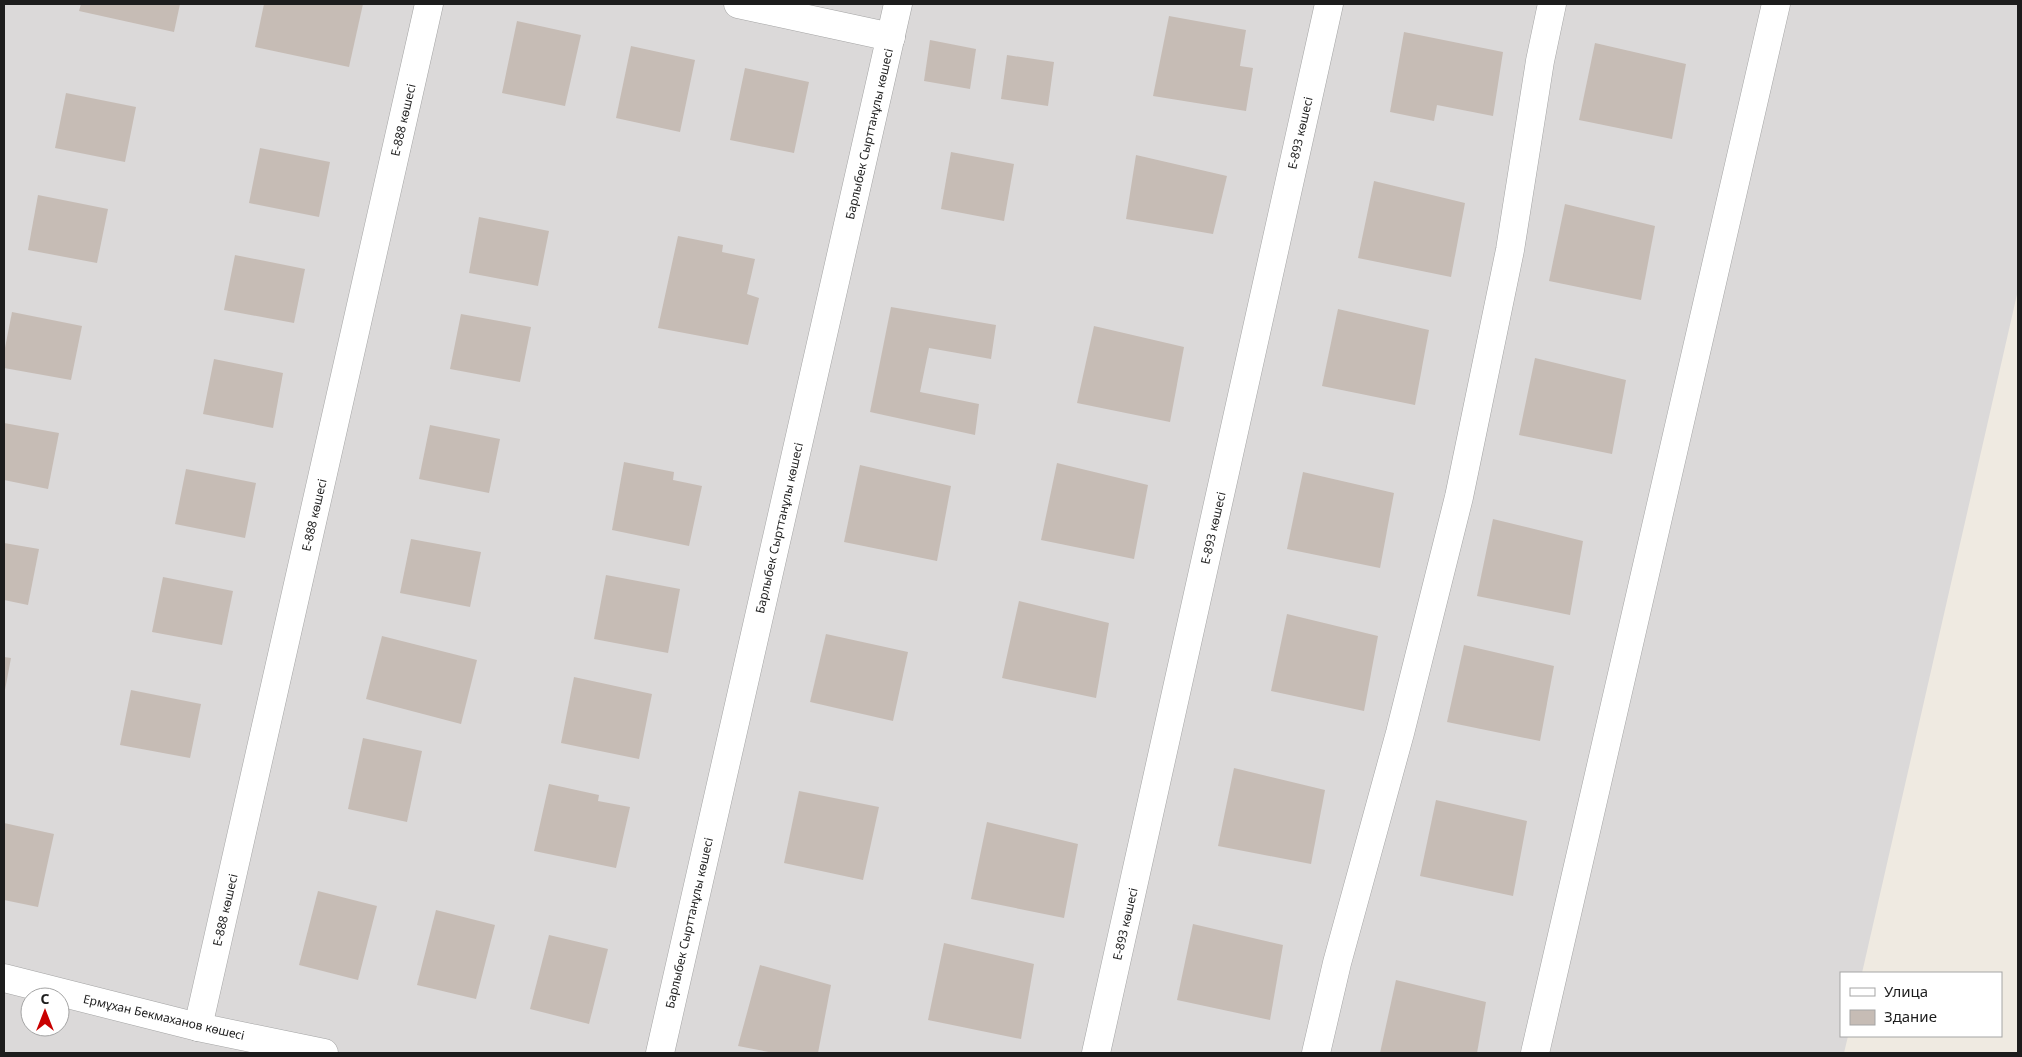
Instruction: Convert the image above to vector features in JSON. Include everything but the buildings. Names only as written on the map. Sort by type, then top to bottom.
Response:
[{"type":"street","name":"Е-888 көшесі","points":[[198,1027],[429,4]]},
{"type":"street","points":[[738,4],[890,37]]},
{"type":"street","name":"Барлыбек Сырттанұлы көшесі","points":[[660,1053],[898,4]]},
{"type":"street","name":"Е-893 көшесі","points":[[1096,1053],[1329,4]]},
{"type":"street","points":[[1316,1053],[1337,962],[1400,733],[1460,498],[1510,250],[1540,62],[1552,4]]},
{"type":"street","points":[[1535,1053],[1776,4]]},
{"type":"street","name":"Ермұхан Бекмаханов көшесі","points":[[4,978],[198,1027],[324,1053]]},
{"type":"shaded area","points":[[4,4],[2018,4],[2018,290],[1862,972],[1840,972],[1840,1037],[1848,1037],[1844,1053],[4,1053]]}]
